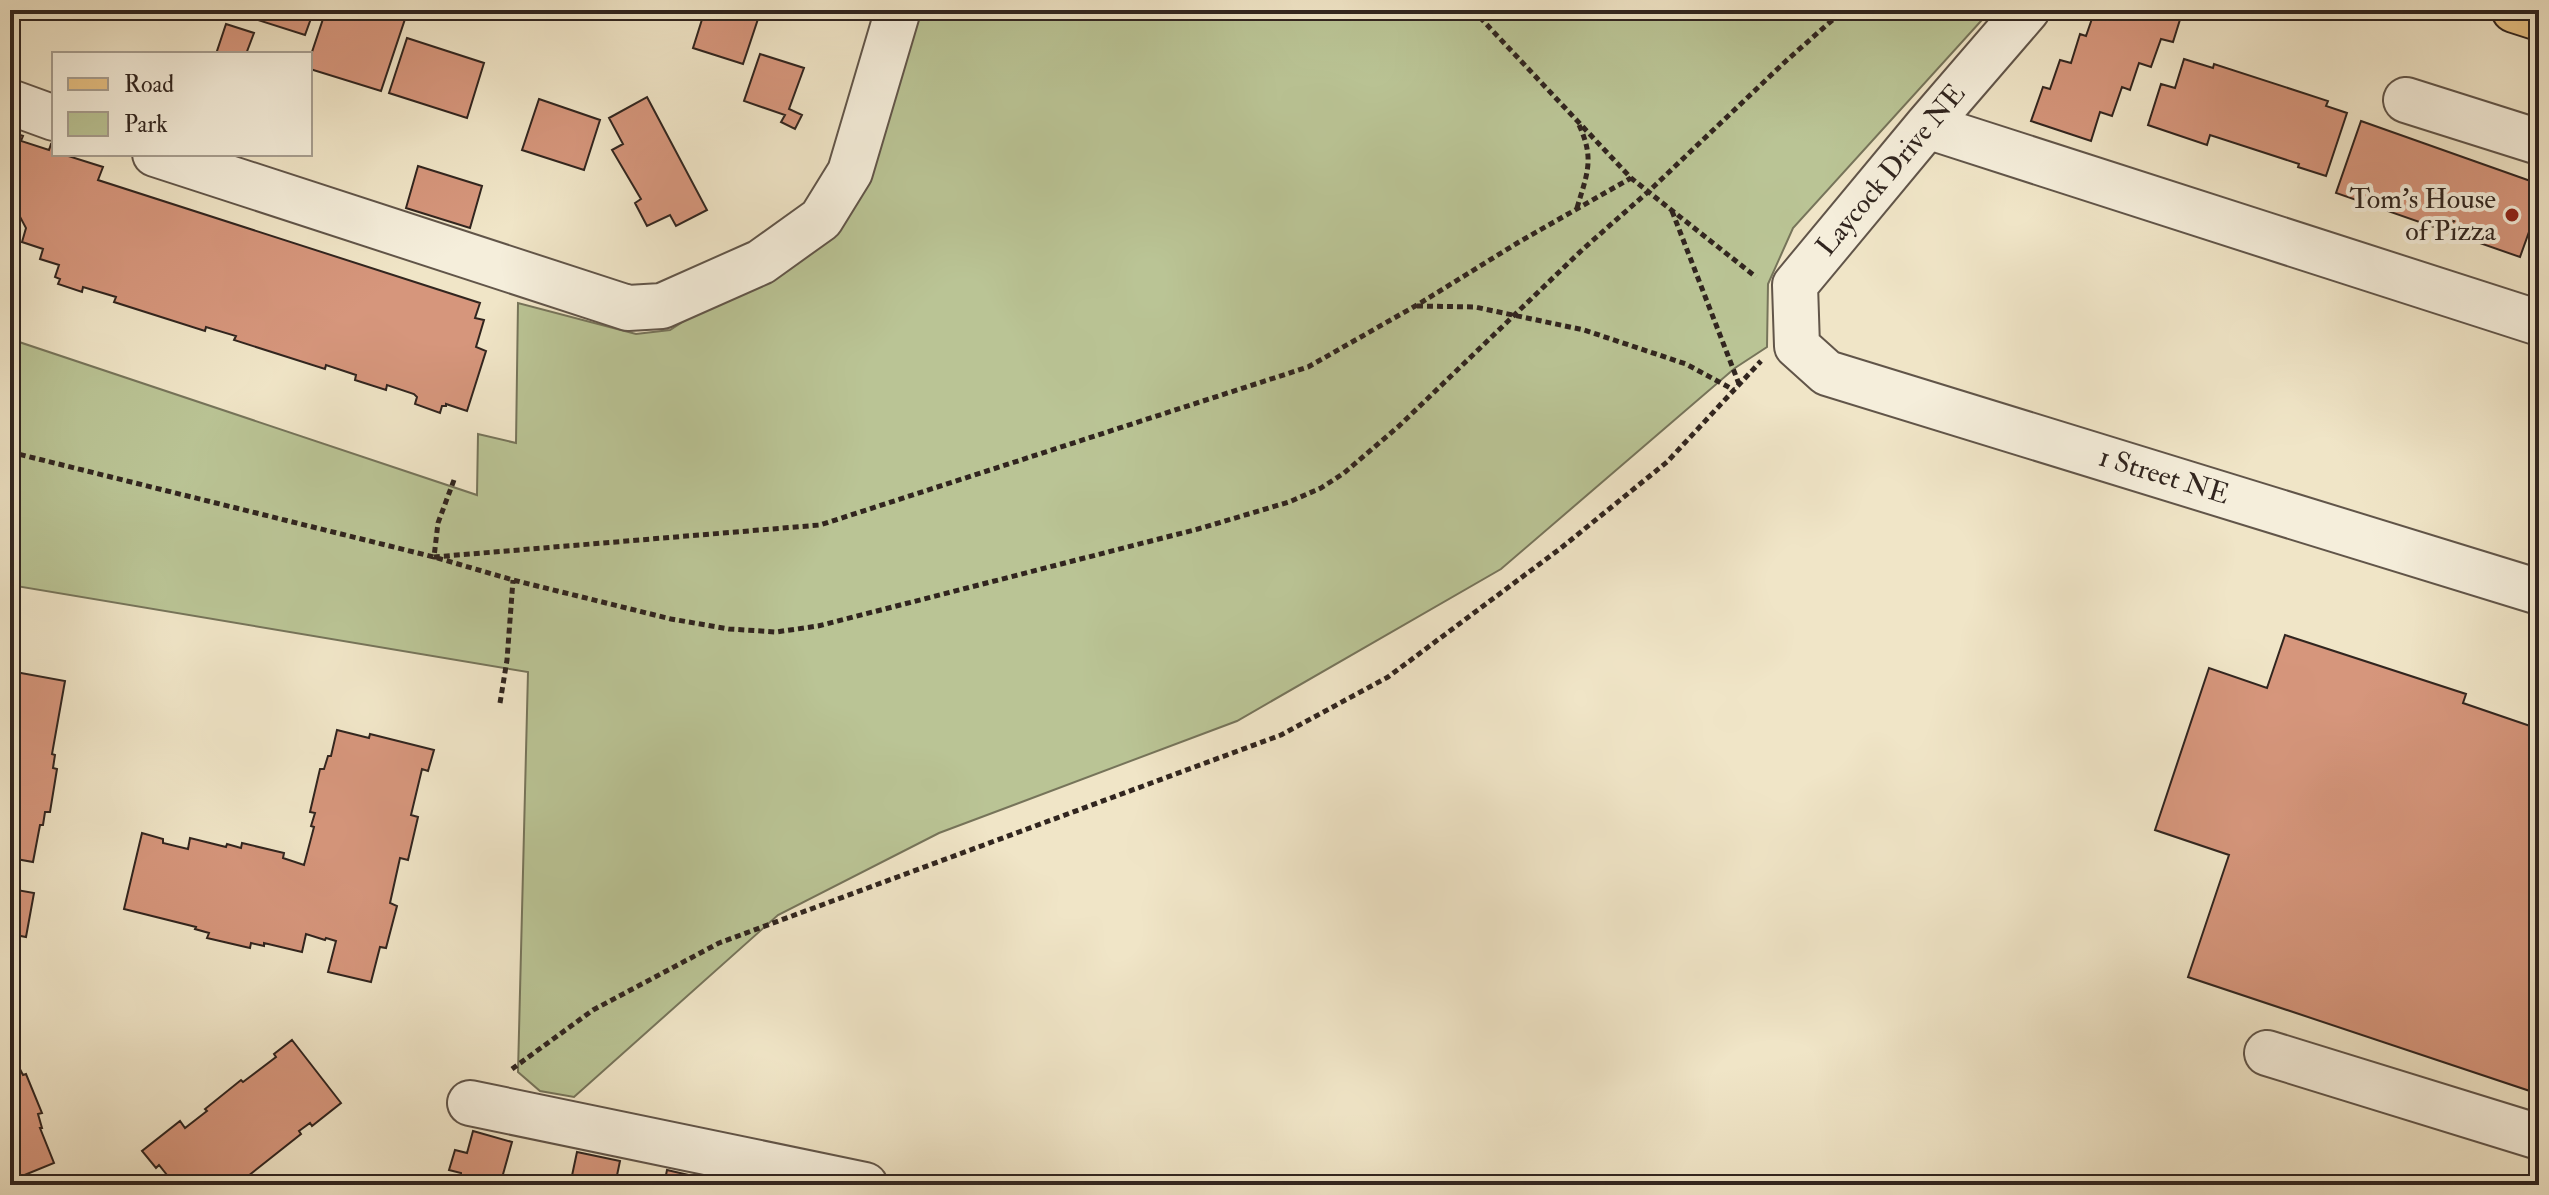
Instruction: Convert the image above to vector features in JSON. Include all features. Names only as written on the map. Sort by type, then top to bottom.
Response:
[{"type":"main road","points":[[2514,10],[2539,18]]},
{"type":"street","points":[[161,156],[628,308],[662,306],[761,262],[821,219],[850,172],[898,10]]},
{"type":"street","name":"Laycock Drive NE","points":[[1782,350],[1795,285],[2027,10]]},
{"type":"street","points":[[2406,100],[2539,142]]},
{"type":"street","points":[[10,102],[52,117]]},
{"type":"street","points":[[1927,126],[2539,323]]},
{"type":"street","name":"1 Street NE","points":[[1782,350],[1827,373],[2539,592]]},
{"type":"street","points":[[2267,1053],[2539,1137]]},
{"type":"street","points":[[470,1103],[865,1185]]},
{"type":"path","points":[[1473,10],[1631,178],[1762,282]]},
{"type":"path","points":[[10,452],[671,619],[729,629],[776,632],[818,626],[1198,529],[1289,502],[1321,488],[1344,473],[1399,426],[1583,249],[1787,60],[1848,10]]},
{"type":"path","points":[[1577,121],[1589,146],[1588,172],[1577,209]]},
{"type":"path","points":[[434,557],[820,525],[1308,367],[1631,178]]},
{"type":"path","points":[[1671,210],[1739,384]]},
{"type":"path","points":[[1417,305],[1475,307],[1584,330],[1686,364],[1734,390]]},
{"type":"path","points":[[470,1103],[533,1052],[593,1010],[719,943],[1281,735],[1388,677],[1561,548],[1667,462],[1739,384],[1782,350]]},
{"type":"path","points":[[434,557],[438,523],[454,480]]},
{"type":"path","points":[[500,703],[507,660],[513,580]]},
{"type":"green space","points":[[917,10],[1991,10],[1793,228],[1768,284],[1767,347],[1735,368],[1501,569],[1237,721],[939,833],[778,915],[574,1097],[540,1091],[518,1072],[528,672],[10,585],[10,339],[477,495],[478,434],[516,443],[518,303],[636,334],[670,330],[839,220]]},
{"type":"building","points":[[240,10],[314,10],[305,35],[239,14]]},
{"type":"building","points":[[326,10],[399,10],[407,13],[381,91],[312,70],[312,52]]},
{"type":"building","points":[[705,10],[761,10],[743,64],[693,48]]},
{"type":"building","points":[[2095,10],[2183,10],[2173,42],[2161,39],[2151,67],[2139,63],[2130,90],[2122,87],[2112,116],[2100,112],[2091,141],[2031,121],[2043,87],[2050,89],[2060,60],[2071,63],[2080,34],[2086,36]]},
{"type":"building","points":[[226,24],[254,33],[247,52],[217,52]]},
{"type":"building","points":[[407,38],[484,63],[467,118],[389,93]]},
{"type":"building","points":[[760,54],[804,68],[789,109],[802,115],[795,129],[781,122],[785,115],[744,101]]},
{"type":"building","points":[[2184,59],[2213,68],[2214,64],[2328,101],[2326,106],[2347,113],[2326,176],[2210,135],[2207,145],[2148,125],[2161,84],[2175,88]]},
{"type":"building","points":[[647,97],[707,210],[676,226],[670,215],[647,226],[635,203],[641,199],[612,150],[623,144],[609,118]]},
{"type":"building","points":[[539,99],[600,120],[584,170],[522,150]]},
{"type":"building","points":[[2361,121],[2539,184],[2539,204],[2520,257],[2336,193]]},
{"type":"building","points":[[10,132],[23,136],[21,141],[49,150],[52,144],[52,156],[68,156],[103,167],[98,180],[480,303],[475,318],[484,320],[476,347],[486,351],[467,411],[446,404],[440,413],[415,404],[417,397],[414,394],[387,385],[386,390],[355,380],[356,375],[326,365],[325,369],[234,340],[236,336],[206,327],[205,331],[114,302],[116,297],[83,287],[82,292],[58,284],[60,279],[55,277],[59,265],[40,259],[43,249],[22,242],[26,228],[10,198]]},
{"type":"building","points":[[418,166],[482,186],[470,228],[406,208]]},
{"type":"building","points":[[2285,635],[2466,694],[2463,703],[2539,729],[2539,1094],[2188,977],[2229,855],[2155,830],[2209,668],[2267,688]]},
{"type":"building","points":[[10,671],[65,681],[52,754],[55,755],[53,768],[57,769],[50,812],[45,812],[43,825],[40,825],[33,862],[16,859],[11,889],[34,893],[26,937],[10,934]]},
{"type":"building","points":[[337,730],[369,738],[370,734],[434,750],[428,771],[422,769],[411,815],[418,817],[408,860],[400,858],[390,903],[397,906],[386,948],[380,947],[371,982],[328,972],[336,941],[326,938],[306,934],[302,952],[264,943],[264,946],[251,943],[250,948],[207,938],[209,933],[196,927],[124,909],[142,833],[163,839],[163,843],[188,849],[190,838],[226,847],[227,844],[241,848],[242,843],[284,853],[283,858],[304,865],[314,827],[311,826],[315,813],[310,812],[320,769],[324,769],[328,756],[331,756]]},
{"type":"building","points":[[292,1040],[341,1103],[312,1126],[310,1123],[299,1131],[301,1134],[243,1180],[241,1178],[232,1185],[175,1185],[159,1165],[156,1168],[142,1151],[180,1121],[185,1128],[241,1080],[243,1082],[276,1057],[274,1054]]},
{"type":"building","points":[[10,1050],[23,1075],[26,1074],[42,1113],[38,1114],[40,1128],[54,1163],[22,1176],[25,1181],[21,1183],[10,1181]]},
{"type":"building","points":[[473,1131],[512,1142],[500,1185],[461,1177],[461,1173],[449,1170],[455,1150],[467,1153]]},
{"type":"building","points":[[577,1152],[620,1161],[615,1185],[570,1185]]},
{"type":"building","points":[[667,1170],[706,1179],[705,1185],[664,1185]]},
{"type":"place","name":"Tom's House of Pizza","points":[[2512,215]]}]
